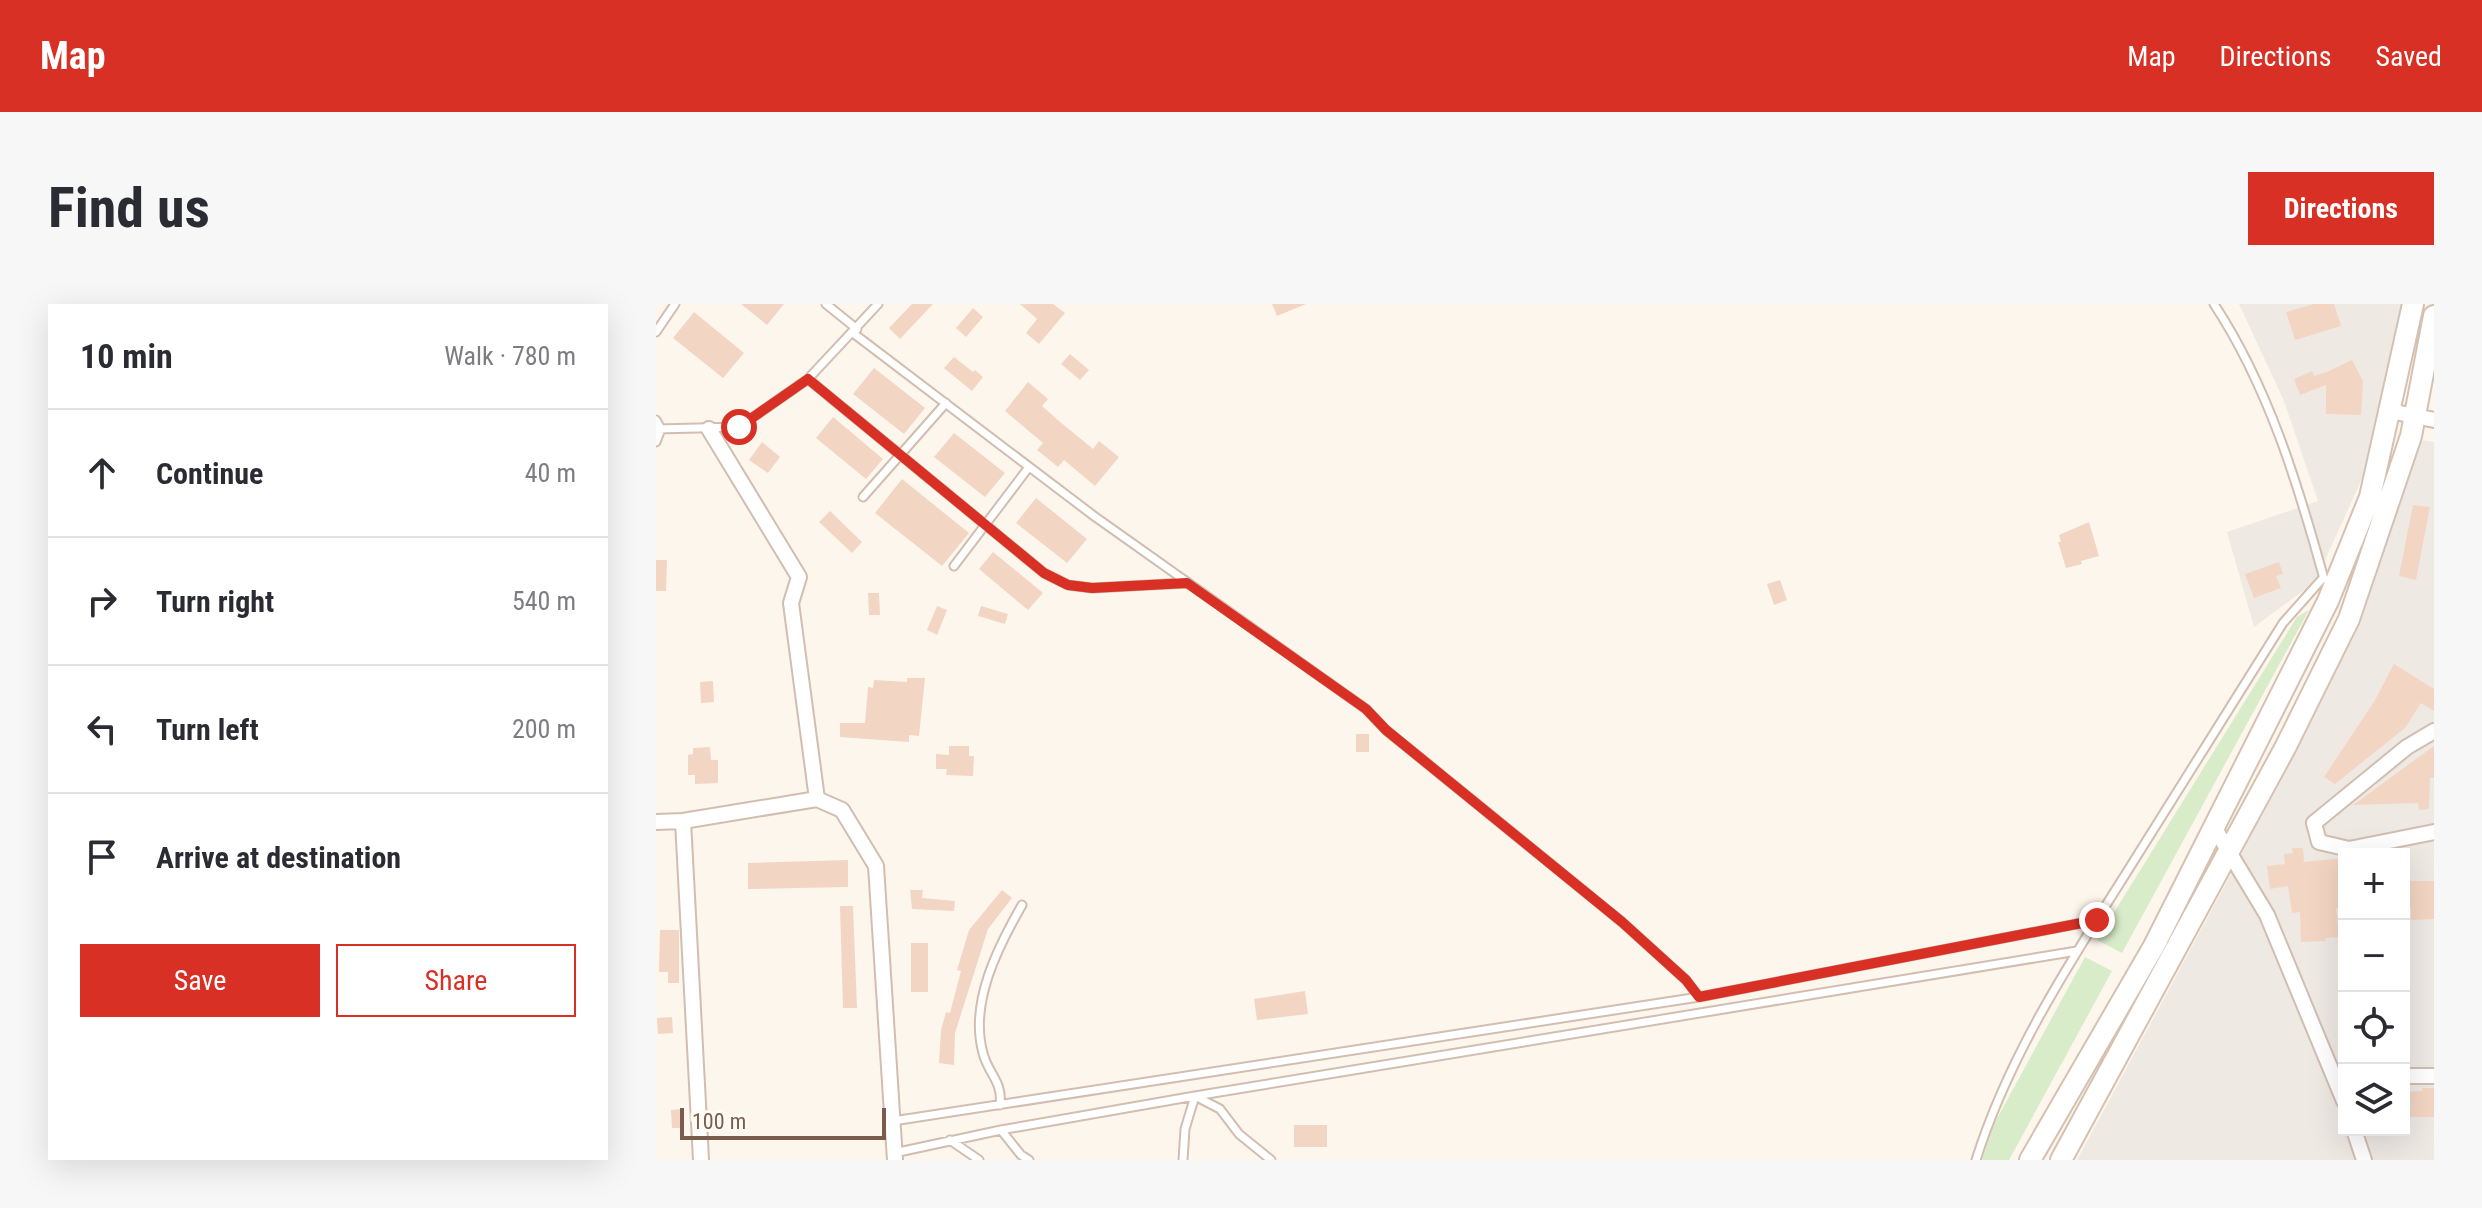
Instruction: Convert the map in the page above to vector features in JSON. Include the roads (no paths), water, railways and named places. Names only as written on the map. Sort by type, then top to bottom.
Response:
[{"type":"main road","points":[[2030,1160],[2154,946],[2328,601],[2370,497],[2413,304]]},
{"type":"main road","points":[[2061,1160],[2285,748],[2349,619],[2411,436],[2424,418],[2434,316]]},
{"type":"street","points":[[2390,411],[2424,418]]},
{"type":"street","points":[[709,429],[799,577],[791,603],[817,799]]},
{"type":"street","points":[[2434,731],[2379,768],[2314,823],[2319,842],[2349,849],[2434,832]]},
{"type":"street","points":[[656,822],[683,821],[817,799],[842,810],[876,866],[895,1156]]},
{"type":"street","points":[[683,821],[701,1160]]},
{"type":"street","points":[[2214,827],[2267,915],[2338,1071]]},
{"type":"street","points":[[2410,1076],[2434,1076]]},
{"type":"street","points":[[2356,1136],[2364,1160]]},
{"type":"lane","points":[[656,332],[675,304]]},
{"type":"lane","points":[[826,304],[855,331],[1029,467],[1366,709],[1386,730],[1622,922],[1686,980],[1699,997]]},
{"type":"lane","points":[[659,429],[739,427],[808,379],[878,304]]},
{"type":"lane","points":[[2214,304],[2261,388],[2328,601]]},
{"type":"lane","points":[[808,379],[1044,573],[1068,585],[1092,588],[1187,583]]},
{"type":"lane","points":[[863,497],[946,403]]},
{"type":"lane","points":[[656,420],[659,429],[656,442]]},
{"type":"lane","points":[[954,566],[1029,467]]},
{"type":"lane","points":[[1976,1160],[1986,1128],[2024,1049],[2077,951],[2283,623],[2323,578]]},
{"type":"lane","points":[[1000,1105],[1002,1091],[983,1055],[983,997],[1001,946],[1022,905]]},
{"type":"lane","points":[[893,1121],[1699,997],[2097,920]]},
{"type":"lane","points":[[895,1156],[950,1140],[1195,1096],[2077,951]]},
{"type":"lane","points":[[1183,1160],[1185,1129],[1195,1096]]},
{"type":"lane","points":[[1195,1096],[1220,1109],[1239,1134],[1271,1160]]},
{"type":"lane","points":[[1001,1130],[1021,1155],[1029,1160]]},
{"type":"lane","points":[[950,1140],[979,1160]]}]
